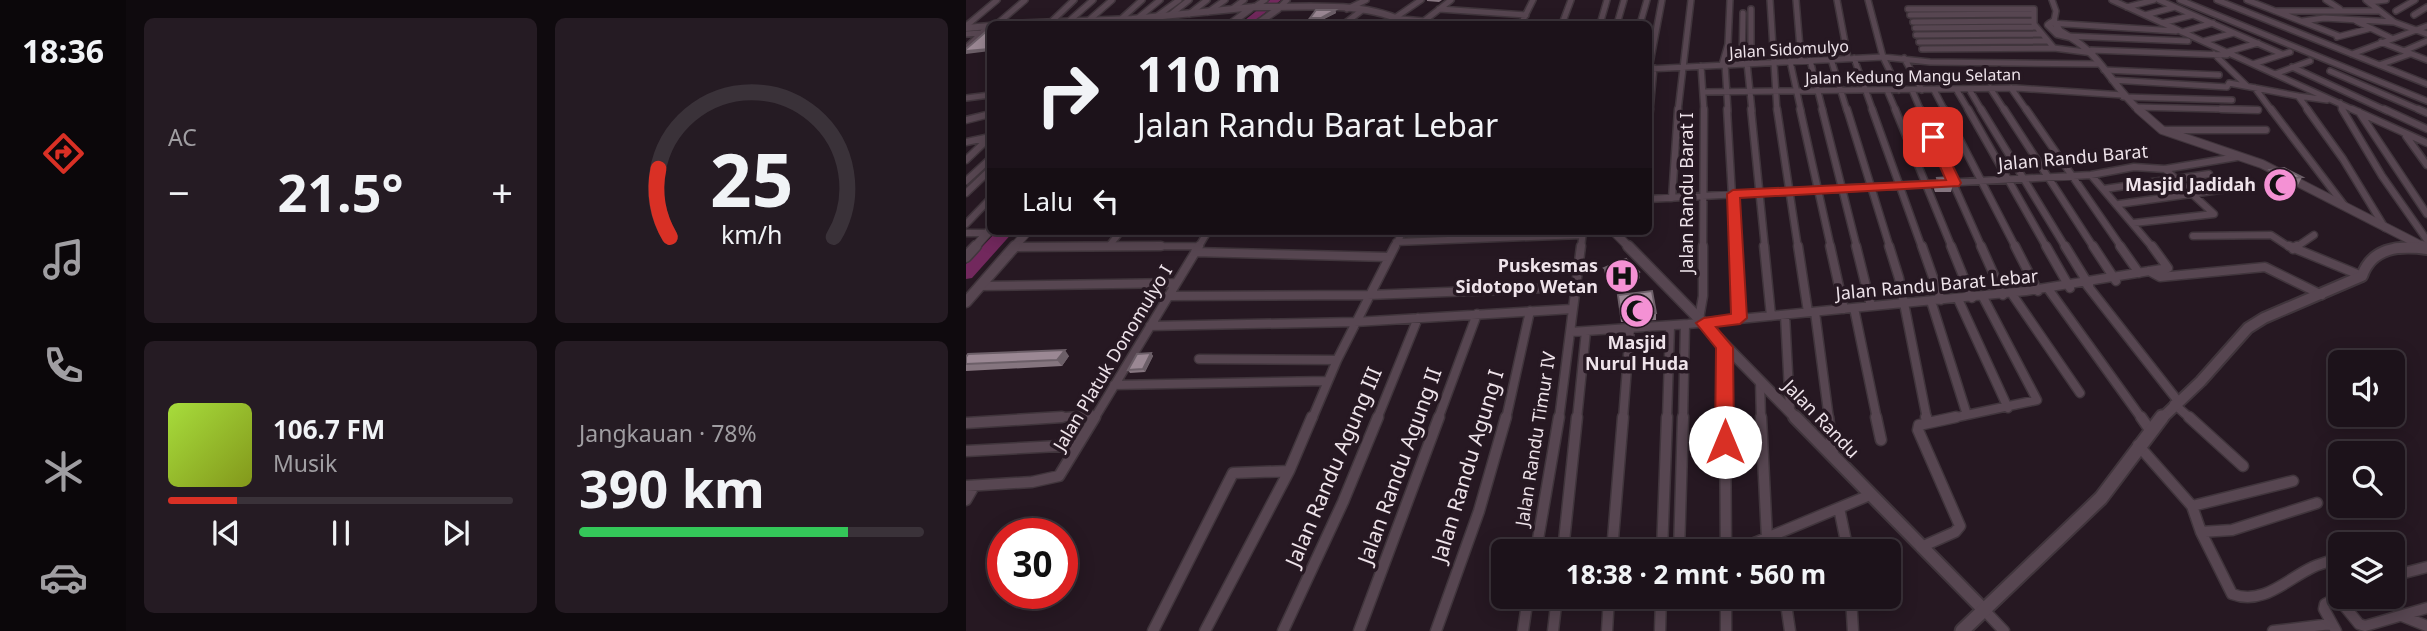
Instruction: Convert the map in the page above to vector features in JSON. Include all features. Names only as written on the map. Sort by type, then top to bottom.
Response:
[{"type":"main road","points":[[1962,631],[2101,498],[2150,430],[2176,402],[2201,381],[2248,328],[2264,318],[2362,276],[2371,257],[2378,253],[2405,246],[2427,249]]},
{"type":"street","points":[[966,27],[997,0]]},
{"type":"street","points":[[1000,21],[1025,0]]},
{"type":"street","points":[[1052,21],[1074,0]]},
{"type":"street","points":[[1069,21],[1093,0]]},
{"type":"street","points":[[1088,21],[1112,0]]},
{"type":"street","points":[[1100,10],[1118,0]]},
{"type":"street","points":[[1120,20],[1142,0]]},
{"type":"street","points":[[1133,21],[1160,0]]},
{"type":"street","points":[[1157,16],[1178,0]]},
{"type":"street","points":[[1170,15],[1189,0]]},
{"type":"street","points":[[1189,14],[1207,0]]},
{"type":"street","points":[[1208,12],[1225,0]]},
{"type":"street","points":[[1231,9],[1244,0]]},
{"type":"street","points":[[1234,21],[1265,0]]},
{"type":"street","points":[[1261,21],[1287,0]]},
{"type":"street","points":[[1290,7],[1299,0]]},
{"type":"street","points":[[1347,9],[1366,0]]},
{"type":"street","points":[[1114,21],[1255,7],[1347,9],[1405,20],[1421,0]]},
{"type":"street","points":[[1424,21],[1451,0]]},
{"type":"street","points":[[1523,21],[1533,0]]},
{"type":"street","points":[[1563,21],[1571,0]]},
{"type":"street","points":[[1601,21],[1607,0]]},
{"type":"street","points":[[1618,21],[1624,0]]},
{"type":"street","points":[[1641,21],[1647,0]]},
{"type":"street","points":[[1652,57],[1662,0]]},
{"type":"street","points":[[1672,198],[1682,66],[1691,0]]},
{"type":"street","points":[[1730,0],[1728,44],[1723,65],[1740,318]]},
{"type":"street","points":[[1770,0],[1774,92],[1833,456]]},
{"type":"street","points":[[1796,0],[1801,60]]},
{"type":"street","points":[[1837,0],[1851,58],[1941,300]]},
{"type":"street","points":[[1868,0],[1883,57],[1899,90]]},
{"type":"street","points":[[1905,0],[1925,59]]},
{"type":"street","points":[[2052,0],[2056,11],[2053,22]]},
{"type":"street","points":[[2112,0],[2427,143]]},
{"type":"street","points":[[2127,7],[2156,0],[2282,54]]},
{"type":"street","points":[[2180,0],[2427,101]]},
{"type":"street","points":[[2217,0],[2427,84]]},
{"type":"street","points":[[2228,6],[2249,0],[2339,36]]},
{"type":"street","points":[[2326,0],[2368,29],[2391,38]]},
{"type":"street","points":[[2367,1],[2386,0]]},
{"type":"street","points":[[2396,11],[2415,0]]},
{"type":"street","points":[[2367,1],[2394,22],[2427,34]]},
{"type":"street","points":[[2145,15],[2175,7]]},
{"type":"street","points":[[2414,15],[2427,7]]},
{"type":"street","points":[[1912,22],[2029,8],[2035,10],[2032,17],[2035,27],[2054,48]]},
{"type":"street","points":[[1439,9],[1526,15]]},
{"type":"street","points":[[1746,63],[1751,9]]},
{"type":"street","points":[[1348,21],[1361,11]]},
{"type":"street","points":[[2275,11],[2380,11]]},
{"type":"street","points":[[1743,13],[1771,316]]},
{"type":"street","points":[[2162,23],[2193,15]]},
{"type":"street","points":[[1912,22],[2032,17]]},
{"type":"street","points":[[2301,22],[2324,18],[2394,22]]},
{"type":"street","points":[[1912,22],[2035,27]]},
{"type":"street","points":[[1912,22],[2040,34]]},
{"type":"street","points":[[2053,22],[2182,31],[2213,23]]},
{"type":"street","points":[[2053,22],[2068,37],[2092,51],[2121,96],[2149,123],[2163,131],[2237,157],[2427,249]]},
{"type":"street","points":[[966,27],[987,26]]},
{"type":"street","points":[[2352,54],[2427,26]]},
{"type":"street","points":[[966,48],[987,29]]},
{"type":"street","points":[[2320,41],[2368,29]]},
{"type":"street","points":[[966,34],[982,33]]},
{"type":"street","points":[[2204,41],[2235,33]]},
{"type":"street","points":[[2068,37],[2188,41]]},
{"type":"street","points":[[1919,41],[2047,41]]},
{"type":"street","points":[[2403,51],[2427,41]]},
{"type":"street","points":[[2381,42],[2427,60]]},
{"type":"street","points":[[1922,49],[2054,48],[2213,54],[2230,53],[2258,43]]},
{"type":"street","points":[[2015,48],[2022,61]]},
{"type":"street","points":[[2253,64],[2290,51]]},
{"type":"street","points":[[2213,54],[2251,87],[2344,205]]},
{"type":"street","points":[[2379,65],[2410,54]]},
{"type":"street","name":"Jalan Sidomulyo","points":[[1652,68],[1883,57],[2100,65],[2219,75]]},
{"type":"street","points":[[1904,58],[1922,90]]},
{"type":"street","points":[[1831,59],[1872,188],[1904,303],[1927,421]]},
{"type":"street","points":[[1811,60],[1871,306]]},
{"type":"street","points":[[1790,61],[1843,309]]},
{"type":"street","points":[[2275,74],[2310,61]]},
{"type":"street","points":[[2031,62],[2035,69]]},
{"type":"street","name":"Jalan Randu Barat I","points":[[1701,65],[1704,92],[1701,321]]},
{"type":"street","points":[[2292,67],[2427,129]]},
{"type":"street","points":[[2330,71],[2427,113]]},
{"type":"street","points":[[2112,80],[2227,87],[2228,83],[2339,102]]},
{"type":"street","points":[[1990,88],[2116,281]]},
{"type":"street","points":[[2011,88],[2139,273]]},
{"type":"street","name":"Jalan Kedung Mangu Selatan","points":[[1704,92],[2011,88],[2232,100]]},
{"type":"street","points":[[1956,89],[2070,288]]},
{"type":"street","points":[[1969,89],[2088,285],[2176,402],[2243,466]]},
{"type":"street","points":[[1887,90],[1977,297],[2037,400],[2030,404],[1927,421],[1920,425],[1918,430],[1960,526],[1955,533],[1921,547]]},
{"type":"street","points":[[1912,90],[2008,295],[2080,393]]},
{"type":"street","points":[[1934,90],[2038,291]]},
{"type":"street","points":[[966,98],[987,95]]},
{"type":"street","points":[[2121,96],[2162,130],[2262,164],[2358,214]]},
{"type":"street","points":[[2298,96],[2349,169],[2385,228]]},
{"type":"street","points":[[2339,102],[2344,115],[2382,176],[2427,240]]},
{"type":"street","points":[[2135,107],[2258,110]]},
{"type":"street","points":[[2358,111],[2427,214]]},
{"type":"street","points":[[966,120],[987,115]]},
{"type":"street","points":[[2162,130],[2266,130]]},
{"type":"street","points":[[2404,133],[2427,164]]},
{"type":"street","points":[[966,142],[987,138]]},
{"type":"street","points":[[966,160],[987,140]]},
{"type":"street","name":"Jalan Randu Barat","points":[[1652,200],[2091,176],[2140,166],[2165,169],[2237,157]]},
{"type":"street","points":[[966,181],[987,162]]},
{"type":"street","points":[[2091,176],[2134,223],[2213,214],[2196,195],[2165,169]]},
{"type":"street","points":[[966,193],[987,173]]},
{"type":"street","points":[[2104,189],[2209,174]]},
{"type":"street","points":[[2119,204],[2227,189]]},
{"type":"street","points":[[966,224],[987,202]]},
{"type":"street","name":"Jalan Randu Barat Lebar","points":[[1571,332],[1685,325],[1701,321],[2008,295],[2116,281],[2139,273],[2168,268],[2134,223]]},
{"type":"street","points":[[966,233],[987,231]]},
{"type":"street","points":[[966,257],[987,233]]},
{"type":"street","points":[[2193,236],[2269,234],[2293,249],[2362,276]]},
{"type":"street","points":[[966,302],[1024,235]]},
{"type":"street","points":[[1109,246],[1118,235]]},
{"type":"street","name":"Jalan Platuk Donomulyo I","points":[[970,486],[1032,482],[1059,476],[1206,235]]},
{"type":"street","points":[[1205,631],[1289,471],[1327,381],[1400,235]]},
{"type":"street","points":[[1396,242],[1541,235]]},
{"type":"street","name":"Jalan Randu Timur IV","points":[[1538,539],[1571,332],[1583,235]]},
{"type":"street","name":"Jalan Randu","points":[[1617,235],[2004,631]]},
{"type":"street","points":[[2293,249],[2314,235]]},
{"type":"street","points":[[1014,247],[1109,246],[1388,257]]},
{"type":"street","points":[[2150,271],[2160,277],[2265,267],[2322,295]]},
{"type":"street","points":[[980,286],[1176,283]]},
{"type":"street","points":[[1168,296],[1368,295],[1575,287]]},
{"type":"street","points":[[2049,290],[2150,430]]},
{"type":"street","points":[[1958,299],[2008,408]]},
{"type":"street","points":[[1931,301],[1967,415]]},
{"type":"street","points":[[1854,308],[1881,440]]},
{"type":"street","points":[[1150,326],[1355,322],[1572,309]]},
{"type":"street","name":"Jalan Randu Agung I","points":[[1436,631],[1479,510],[1517,374],[1530,311]]},
{"type":"street","name":"Jalan Randu Agung II","points":[[1359,631],[1477,314]]},
{"type":"street","points":[[1785,314],[1790,410]]},
{"type":"street","name":"Jalan Randu Agung III","points":[[1283,631],[1352,479],[1418,318]]},
{"type":"street","points":[[1679,539],[1685,325]]},
{"type":"street","points":[[1662,539],[1670,326]]},
{"type":"street","points":[[1613,539],[1630,329]]},
{"type":"street","points":[[1564,539],[1586,331]]},
{"type":"street","points":[[1724,347],[1726,539]]},
{"type":"street","points":[[1199,359],[1337,360]]},
{"type":"street","points":[[1114,385],[1327,381]]},
{"type":"street","points":[[1760,381],[1762,489],[1773,539]]},
{"type":"street","points":[[966,423],[1096,415]]},
{"type":"street","points":[[2138,445],[2192,506],[2201,532],[2232,594],[2238,597],[2260,595],[2328,562]]},
{"type":"street","points":[[966,451],[1078,446]]},
{"type":"street","points":[[1153,631],[1233,473],[1289,471]]},
{"type":"street","points":[[2192,506],[2293,481]]},
{"type":"street","points":[[966,500],[970,486]]},
{"type":"street","points":[[1765,539],[1870,495]]},
{"type":"street","points":[[2201,532],[2232,530],[2317,503]]},
{"type":"street","points":[[1839,508],[1845,539]]},
{"type":"street","points":[[2405,572],[2427,566]]},
{"type":"street","points":[[2273,631],[2274,628],[2334,628],[2324,609],[2328,602]]},
{"type":"street","points":[[2347,609],[2359,624],[2365,626],[2427,608]]},
{"type":"street","points":[[1523,631],[1526,609]]},
{"type":"street","points":[[1553,631],[1556,609]]},
{"type":"street","points":[[1607,631],[1608,609]]},
{"type":"street","points":[[1660,631],[1661,609]]},
{"type":"street","points":[[1726,609],[1726,631]]},
{"type":"street","points":[[1787,609],[1790,631]]},
{"type":"street","points":[[1852,609],[1853,631]]},
{"type":"street","points":[[2402,616],[2427,626]]},
{"type":"building","points":[[1316,10],[1335,10],[1321,18],[1310,18]]},
{"type":"building","points":[[987,31],[987,49],[966,49]]},
{"type":"building","points":[[2284,168],[2302,177],[2283,179],[2270,170]]},
{"type":"building","points":[[1952,177],[1954,180],[1938,181],[1937,178]]},
{"type":"building","points":[[1626,259],[1639,272],[1618,281],[1604,268]]},
{"type":"building","name":"Masjid Nurul Huda","points":[[1652,291],[1656,313],[1621,316],[1618,295]]},
{"type":"building","points":[[1065,350],[1057,360],[966,364],[968,354]]},
{"type":"building","points":[[1151,353],[1143,369],[1128,370],[1137,354]]},
{"type":"waterway","points":[[1249,21],[1276,0]]},
{"type":"waterway","points":[[966,274],[1002,235]]},
{"type":"place","name":"Masjid Jadidah","points":[[2280,185]]},
{"type":"place","name":"Puskesmas Sidotopo Wetan","points":[[1622,276]]},
{"type":"place","name":"Masjid Nurul Huda","points":[[1637,311]]},
{"type":"route","points":[[1725,442],[1724,347],[1704,323],[1740,318],[1733,194],[1954,183],[1933,137]]}]
